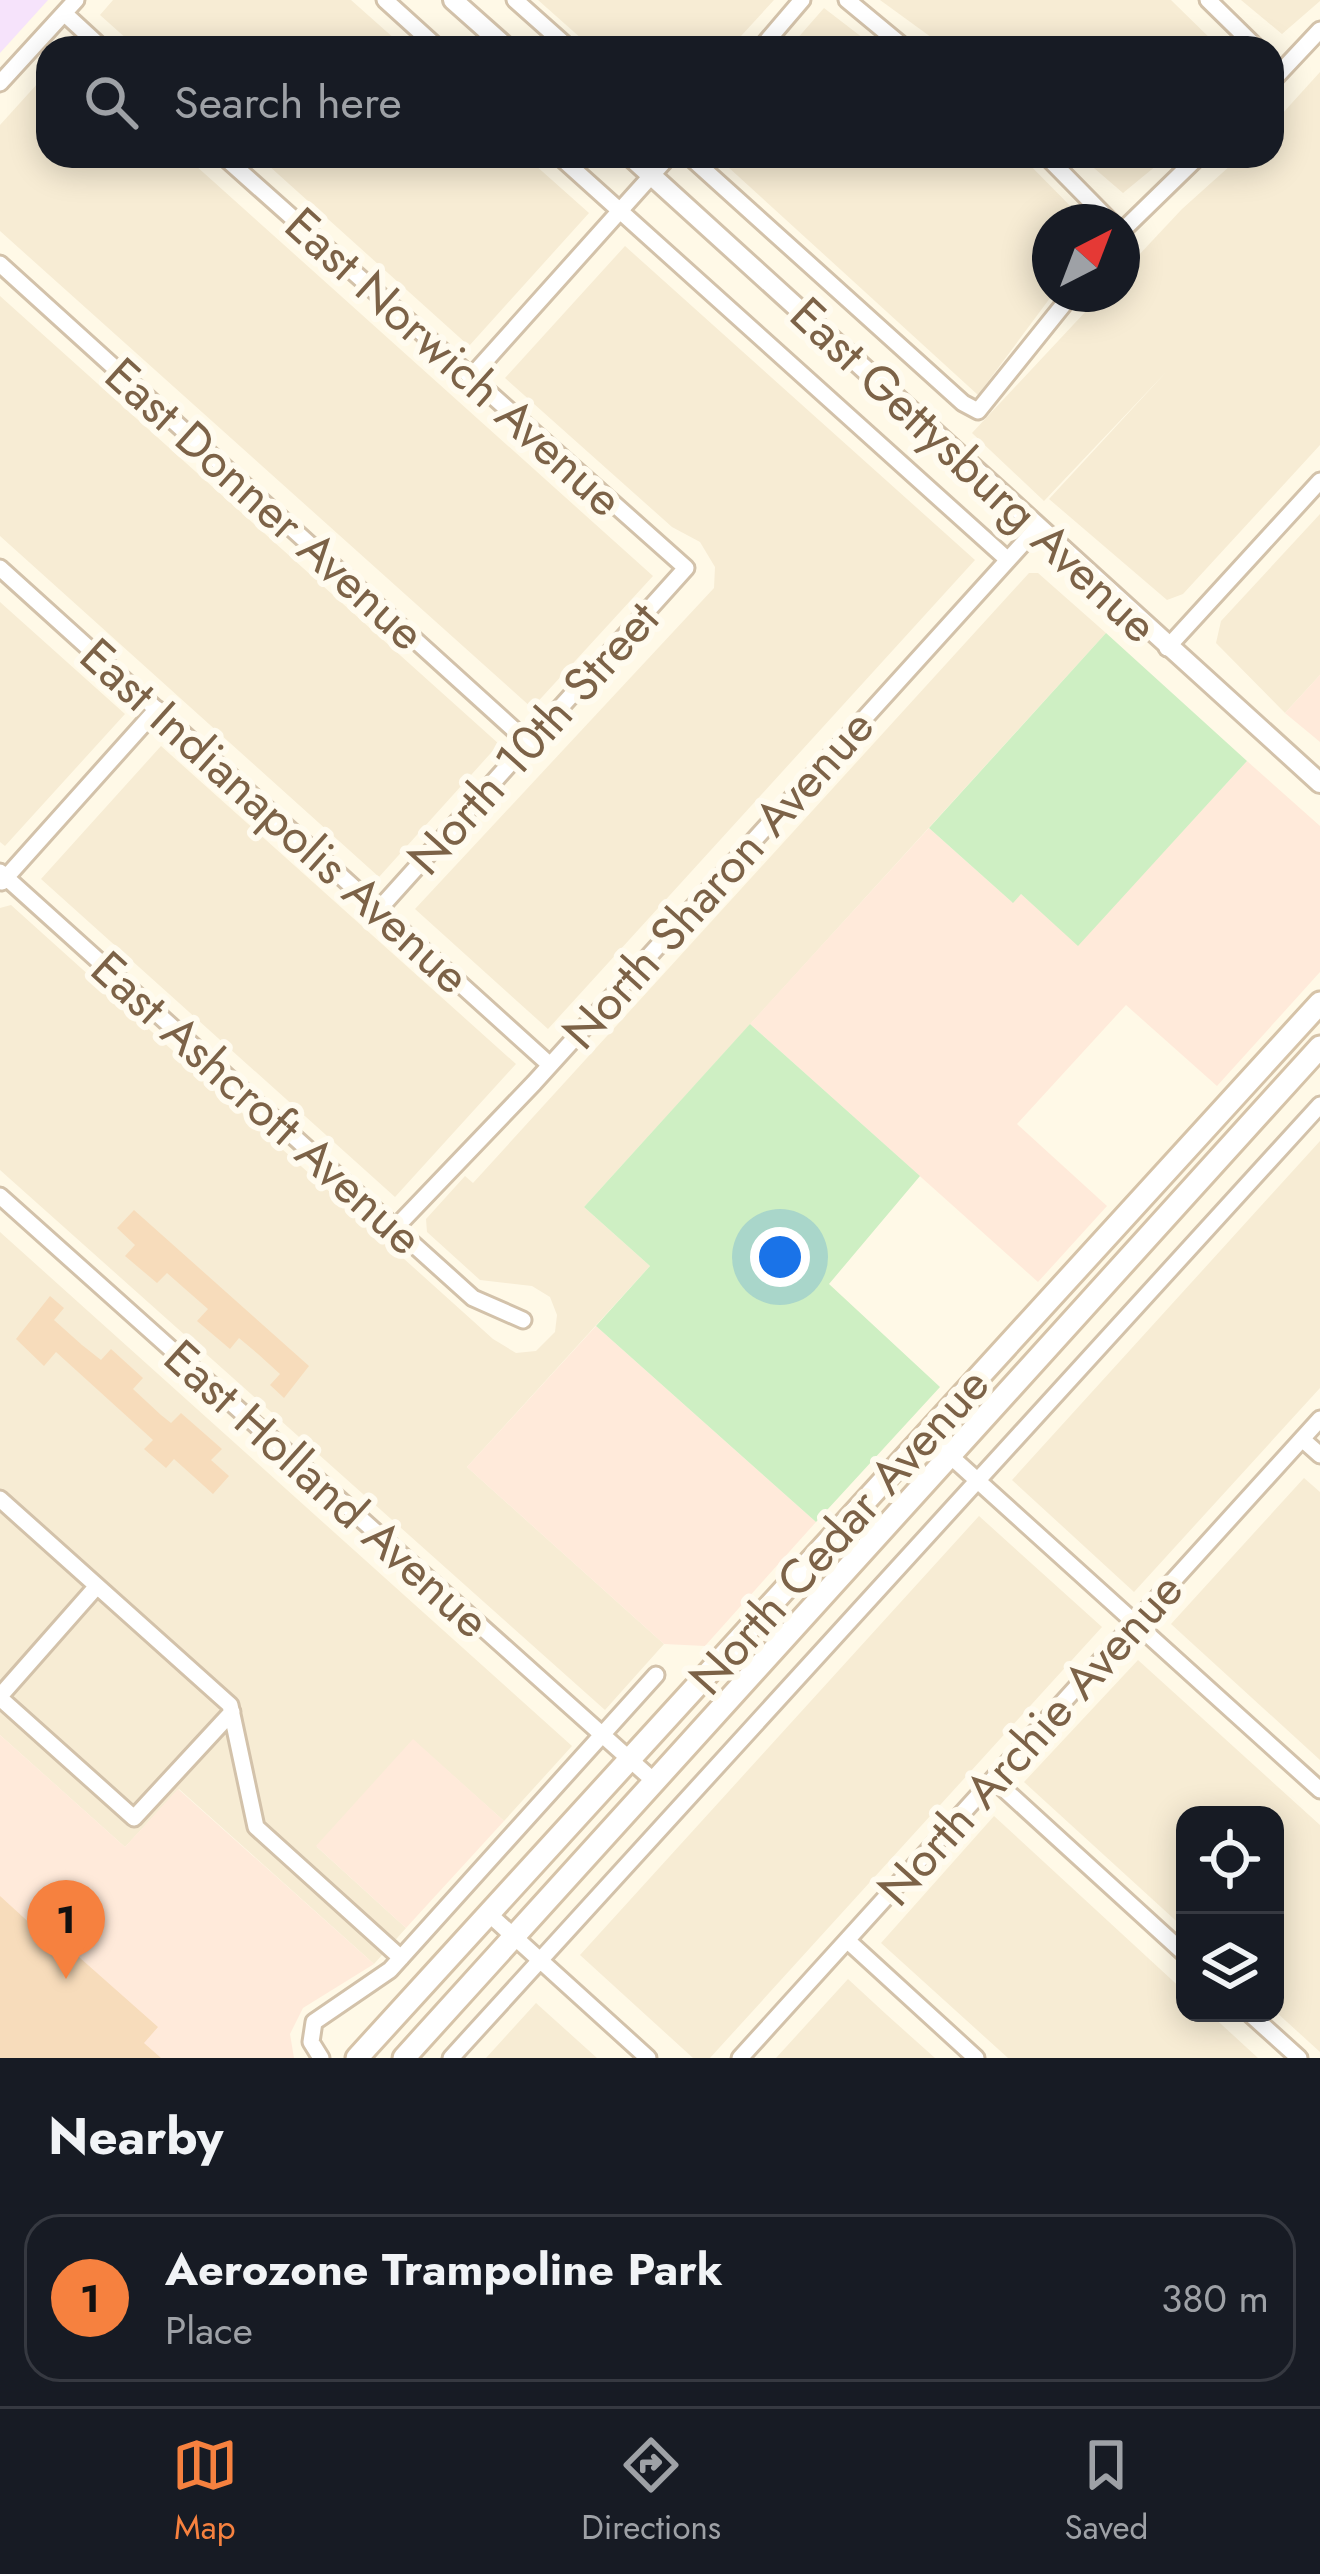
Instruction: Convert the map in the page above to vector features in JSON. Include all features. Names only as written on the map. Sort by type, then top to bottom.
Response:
[{"type":"main road","name":"North Cedar Avenue","points":[[357,2058],[1320,1003]]},
{"type":"main road","name":"North Cedar Avenue","points":[[404,2058],[1320,1047]]},
{"type":"main road","points":[[1176,1206],[1184,1185],[1226,1130],[1224,1108]]},
{"type":"street","points":[[44,36],[76,0]]},
{"type":"street","points":[[385,0],[425,36]]},
{"type":"street","points":[[453,0],[494,36]]},
{"type":"street","points":[[515,0],[555,36]]},
{"type":"street","points":[[771,36],[802,0]]},
{"type":"street","points":[[847,0],[890,36]]},
{"type":"street","points":[[1208,0],[1245,36]]},
{"type":"street","points":[[64,14],[89,36]]},
{"type":"street","points":[[1284,64],[1320,30]]},
{"type":"street","points":[[0,83],[36,44]]},
{"type":"street","name":"East Norwich Avenue","points":[[236,168],[686,568]]},
{"type":"street","points":[[572,168],[1008,560]]},
{"type":"street","name":"East Gettysburg Avenue","points":[[643,168],[1036,530],[1320,783]]},
{"type":"street","points":[[470,378],[659,168]]},
{"type":"street","points":[[701,168],[963,404],[978,411],[1058,312]]},
{"type":"street","points":[[1058,168],[1093,204]]},
{"type":"street","points":[[1140,213],[1187,168]]},
{"type":"street","name":"East Donner Avenue","points":[[0,264],[531,745]]},
{"type":"street","points":[[1167,648],[1320,481]]},
{"type":"street","name":"North Sharon Avenue","points":[[397,1226],[550,1065],[1036,530]]},
{"type":"street","name":"East Indianapolis Avenue","points":[[0,568],[550,1065]]},
{"type":"street","name":"North 10th Street","points":[[380,908],[686,568]]},
{"type":"street","points":[[2,878],[157,710]]},
{"type":"street","name":"East Ashcroft Avenue","points":[[2,878],[473,1298],[523,1320]]},
{"type":"street","points":[[451,2058],[1320,1105]]},
{"type":"street","name":"East Holland Avenue","points":[[0,1196],[654,1781]]},
{"type":"street","name":"North Archie Avenue","points":[[740,2058],[1320,1419]]},
{"type":"street","points":[[926,1434],[1320,1790]]},
{"type":"street","points":[[1302,1439],[1320,1455]]},
{"type":"street","points":[[0,1499],[232,1712],[256,1827],[401,1958]]},
{"type":"street","points":[[98,1586],[0,1697],[134,1818],[232,1712]]},
{"type":"street","points":[[321,2058],[311,2042],[314,2022],[401,1958],[656,1676]]},
{"type":"street","points":[[993,1779],[1176,1946]]},
{"type":"street","points":[[488,1914],[648,2058]]},
{"type":"street","points":[[848,1941],[976,2058]]},
{"type":"street","points":[[1259,2022],[1298,2058]]},
{"type":"shaded area","points":[[0,0],[48,0],[0,53]]},
{"type":"shaded area","points":[[113,0],[351,0],[392,36],[124,36],[100,15]]},
{"type":"shaded area","points":[[538,0],[774,0],[741,36],[578,36]]},
{"type":"shaded area","points":[[880,0],[1171,0],[1208,36],[930,36]]},
{"type":"shaded area","points":[[1241,0],[1320,0],[1320,1],[1282,34]]},
{"type":"shaded area","points":[[824,8],[860,36],[800,36]]},
{"type":"shaded area","points":[[1320,72],[1320,445],[1183,594],[1167,600],[1049,499],[1168,370],[1044,501],[972,433],[1085,312],[1140,312],[1140,254],[1228,168],[1284,168],[1284,112]]},
{"type":"shaded area","points":[[36,85],[36,168],[198,168],[653,576],[532,708],[0,231],[0,125]]},
{"type":"shaded area","points":[[271,168],[538,168],[589,213],[469,346]]},
{"type":"shaded area","points":[[729,168],[1033,168],[1068,204],[1032,204],[1032,312],[1040,312],[978,395]]},
{"type":"shaded area","points":[[1094,168],[1153,168],[1123,193]]},
{"type":"shaded area","points":[[625,246],[975,560],[548,1029],[415,909],[714,588],[715,567],[700,542],[672,527],[505,378]]},
{"type":"shaded area","points":[[0,296],[499,744],[379,877],[0,536]]},
{"type":"shaded area","points":[[1320,514],[1320,675],[1285,713],[1216,643],[1221,621]]},
{"type":"shaded area","points":[[1029,573],[1038,573],[1106,633],[584,1207],[650,1266],[467,1467],[664,1644],[605,1710],[0,1170],[0,908],[11,905],[493,1339],[516,1353],[536,1351],[555,1332],[557,1315],[550,1297],[532,1286],[480,1280],[427,1232],[426,1219],[465,1176],[473,1183]]},
{"type":"shaded area","points":[[0,602],[125,714],[5,846],[0,842]]},
{"type":"shaded area","points":[[1320,675],[1320,742],[1285,713]]},
{"type":"shaded area","points":[[161,746],[516,1064],[395,1197],[41,879]]},
{"type":"shaded area","points":[[1247,761],[1320,826],[1320,972],[1217,1086],[1126,1005],[1017,1124],[1107,1206],[1038,1282],[750,1024],[929,828],[1012,902],[1021,894],[1078,945]]},
{"type":"shaded area","points":[[1320,1141],[1320,1388],[1134,1592],[1012,1480]]},
{"type":"shaded area","points":[[0,1232],[572,1746],[504,1821],[413,1740],[317,1847],[406,1928],[374,1964],[179,1789],[125,1847],[0,1735]]},
{"type":"shaded area","points":[[596,1326],[816,1522],[705,1646],[664,1644],[467,1467]]},
{"type":"shaded area","points":[[1304,1478],[1320,1492],[1320,1760],[1171,1624]]},
{"type":"shaded area","points":[[979,1516],[1102,1627],[710,2058],[693,2058],[580,1955]]},
{"type":"shaded area","points":[[1138,1660],[1320,1825],[1320,2052],[1284,2019],[1284,1806],[1176,1806],[1176,1921],[1024,1782]]},
{"type":"shaded area","points":[[0,1735],[125,1847],[178,1789],[374,1964],[303,2008],[290,2034],[294,2058],[0,2058]]},
{"type":"shaded area","points":[[413,1739],[504,1821],[406,1928],[316,1846]]},
{"type":"shaded area","points":[[994,1816],[1176,1984],[1176,2022],[1219,2022],[1258,2058],[1008,2058],[881,1943]]},
{"type":"shaded area","points":[[848,1979],[887,2015],[935,2058],[776,2058]]},
{"type":"shaded area","points":[[536,2003],[597,2058],[486,2058]]},
{"type":"green space","points":[[1106,633],[1247,761],[1078,946],[1021,894],[1013,903],[929,828]]},
{"type":"green space","points":[[750,1024],[920,1176],[829,1284],[940,1387],[816,1522],[596,1326],[650,1266],[584,1207]]},
{"type":"building","points":[[134,1210],[309,1366],[284,1398],[270,1385],[280,1374],[258,1354],[239,1338],[230,1349],[197,1321],[208,1309],[167,1273],[157,1283],[125,1256],[135,1245],[117,1228]]},
{"type":"building","points":[[50,1296],[64,1308],[54,1320],[82,1345],[101,1360],[111,1349],[143,1378],[133,1389],[161,1415],[171,1423],[181,1413],[222,1449],[211,1460],[229,1476],[213,1494],[174,1459],[166,1468],[144,1449],[153,1440],[56,1352],[44,1366],[16,1339]]},
{"type":"building","points":[[0,1896],[57,1948],[62,1942],[158,2027],[144,2043],[161,2058],[0,2058]]},
{"type":"place","name":"Aerozone Trampoline Park","points":[[66,1979]]}]
